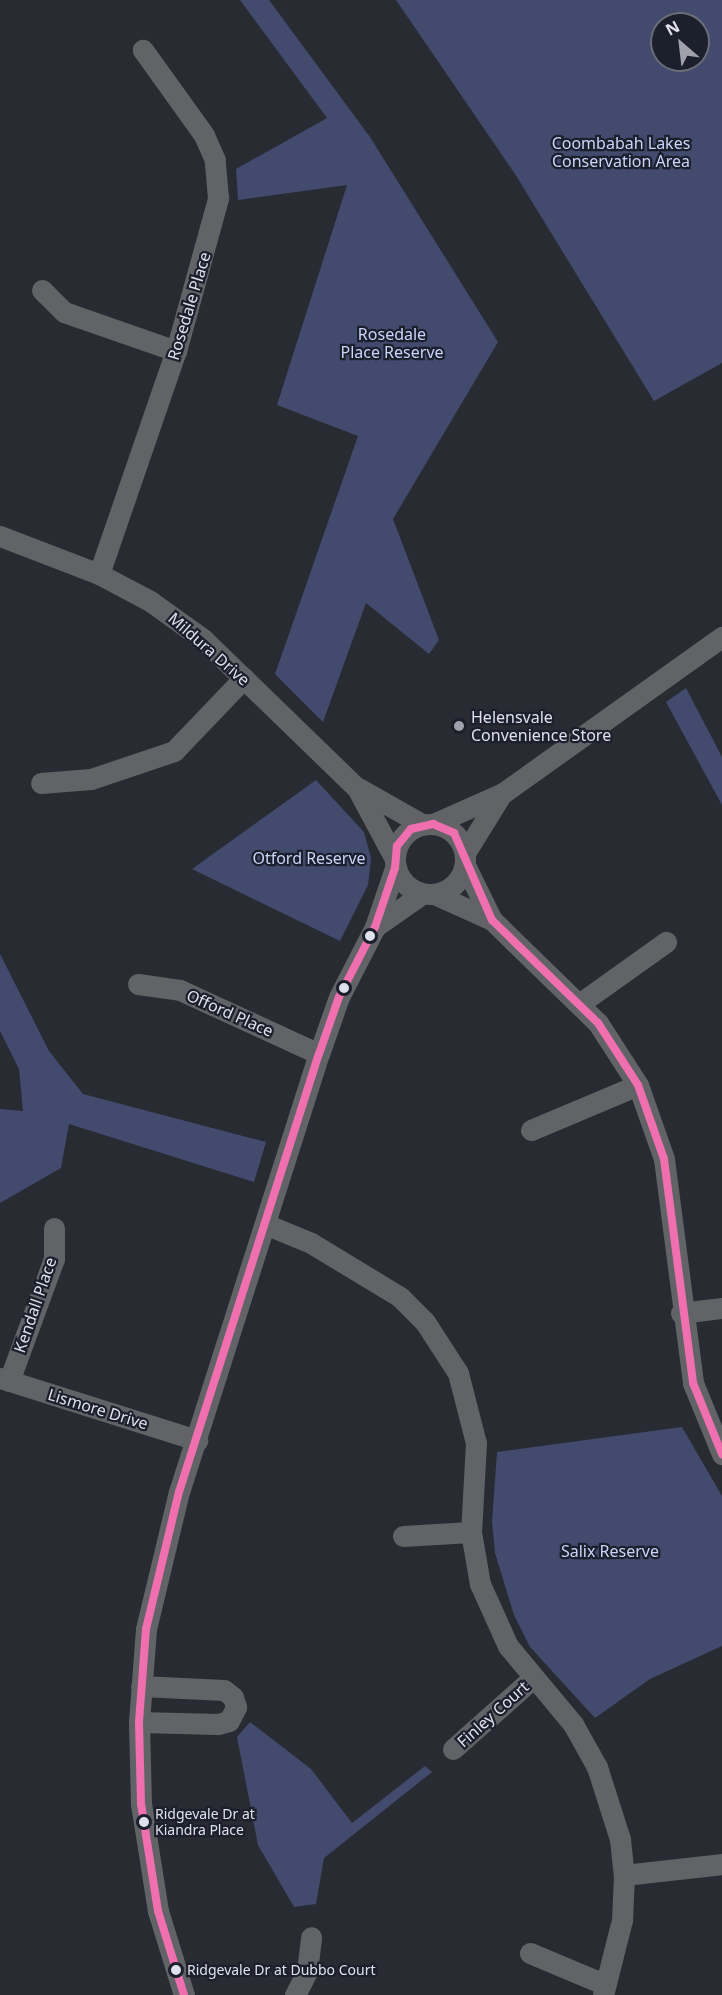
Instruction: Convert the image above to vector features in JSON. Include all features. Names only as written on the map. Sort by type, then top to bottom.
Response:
[{"type":"street","name":"Rosedale Place","points":[[99,574],[176,351],[216,218],[218,180],[215,160],[204,135],[142,50]]},
{"type":"street","points":[[42,290],[64,312],[176,351]]},
{"type":"street","name":"Mildura Drive","points":[[0,536],[99,574],[176,618],[244,678],[357,788],[427,824]]},
{"type":"street","points":[[184,1995],[158,1911],[148,1861],[141,1804],[139,1722],[141,1686],[155,1582],[197,1440],[319,1054],[339,997],[375,927],[402,836],[503,793],[681,663],[722,637]]},
{"type":"street","points":[[41,783],[91,779],[174,751],[244,678]]},
{"type":"street","name":"Mildura Drive","points":[[357,788],[395,862]]},
{"type":"street","points":[[375,927],[428,894],[454,885],[465,859],[503,793]]},
{"type":"street","points":[[427,824],[454,833],[492,920]]},
{"type":"street","points":[[395,862],[405,885],[492,920],[598,1023],[638,1085],[664,1159],[681,1313],[693,1383],[722,1454]]},
{"type":"street","points":[[579,1004],[666,942]]},
{"type":"street","name":"Offord Place","points":[[138,984],[180,990],[319,1054]]},
{"type":"street","points":[[531,1130],[638,1085]]},
{"type":"street","points":[[265,1224],[311,1243],[400,1297],[443,1346],[465,1394],[476,1443],[471,1532],[480,1584],[492,1616],[508,1646],[573,1724],[597,1767],[621,1839],[624,1875],[622,1920],[605,1990],[530,1953]]},
{"type":"street","name":"Kendall Place","points":[[4,1380],[54,1259],[54,1228]]},
{"type":"street","points":[[681,1313],[722,1308]]},
{"type":"street","name":"Lismore Drive","points":[[4,1380],[197,1440]]},
{"type":"street","points":[[403,1536],[471,1532]]},
{"type":"street","name":"Finley Court","points":[[453,1749],[533,1678]]},
{"type":"street","points":[[139,1722],[218,1724],[229,1721],[236,1707],[233,1697],[224,1690],[141,1686]]},
{"type":"street","points":[[624,1875],[722,1864]]},
{"type":"street","points":[[295,1995],[307,1971],[311,1937]]},
{"type":"green space","name":"Rosedale Place Reserve","points":[[240,0],[269,0],[370,137],[498,342],[393,519],[439,640],[429,654],[366,603],[323,722],[275,674],[358,436],[277,405],[347,185],[238,200],[236,169],[327,118]]},
{"type":"green space","name":"Coombabah Lakes Conservation Area","points":[[396,0],[722,0],[722,363],[654,401],[515,174]]},
{"type":"green space","points":[[686,688],[722,757],[722,805],[666,702]]},
{"type":"green space","name":"Otford Reserve","points":[[316,780],[364,832],[371,858],[368,885],[340,941],[192,869]]},
{"type":"green space","points":[[0,954],[49,1051],[83,1094],[266,1142],[254,1182],[69,1124],[61,1168],[0,1203],[0,1109],[23,1111],[19,1069],[0,1031]]},
{"type":"green space","name":"Salix Reserve","points":[[682,1427],[722,1496],[722,1646],[650,1679],[595,1718],[530,1647],[514,1615],[495,1553],[492,1522],[497,1452]]},
{"type":"green space","points":[[250,1722],[311,1769],[352,1823],[425,1766],[432,1772],[324,1858],[316,1904],[294,1907],[258,1845],[237,1737]]},
{"type":"transit line","points":[[184,1995],[158,1911],[141,1804],[139,1722],[146,1629],[179,1492],[319,1054],[339,997],[375,927],[395,868],[397,846],[411,829],[433,824],[454,833],[492,920],[598,1023],[638,1085],[664,1159],[693,1383],[722,1454]]},
{"type":"place","name":"Helensvale Convenience Store","points":[[459,726]]},
{"type":"place","name":"Ridgevale Dr at Kiandra Place","points":[[144,1822]]},
{"type":"place","name":"Ridgevale Dr at Dubbo Court","points":[[176,1970]]}]
